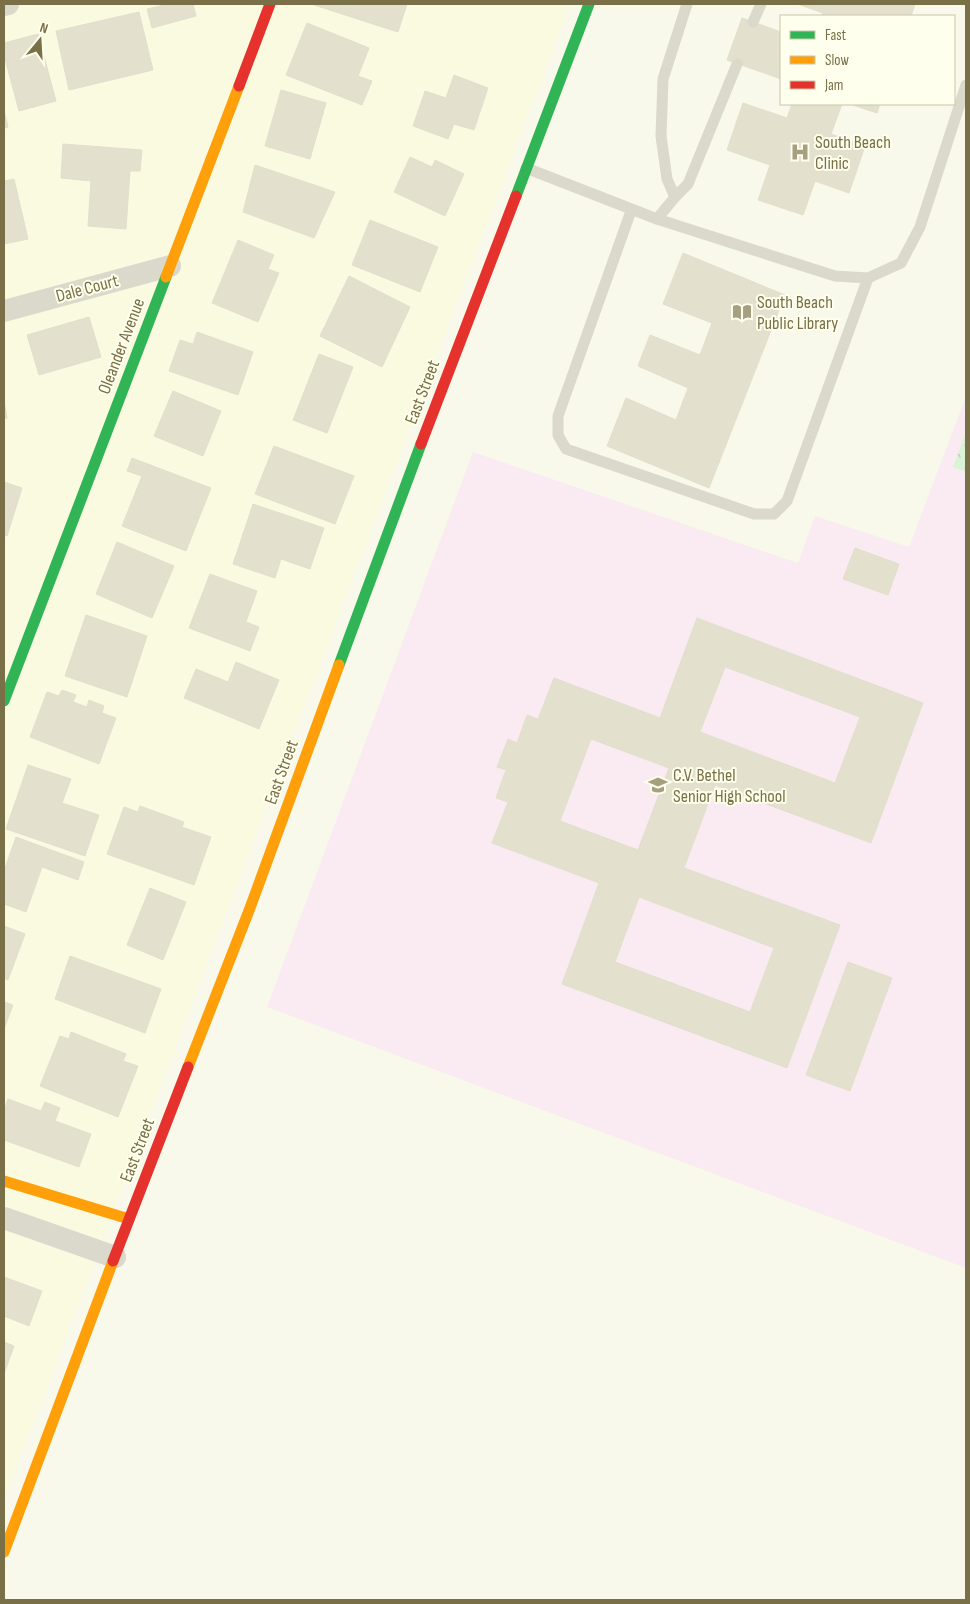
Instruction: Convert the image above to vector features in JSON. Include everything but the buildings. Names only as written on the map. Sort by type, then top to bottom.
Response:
[{"type":"main road","name":"Oleander Avenue","points":[[4,701],[270,4]]},
{"type":"main road","name":"East Street","points":[[4,1552],[129,1219],[254,898],[414,462],[589,4]]},
{"type":"main road","points":[[4,1181],[129,1219]]},
{"type":"street","points":[[4,5],[8,4]]},
{"type":"street","name":"Dale Court","points":[[4,311],[170,266]]},
{"type":"street","points":[[4,1218],[116,1257]]},
{"type":"lane","points":[[675,197],[667,179],[660,136],[663,79],[688,4]]},
{"type":"lane","points":[[753,22],[761,4]]},
{"type":"lane","points":[[657,219],[688,184],[737,64]]},
{"type":"lane","points":[[526,168],[631,211],[835,276],[868,278],[901,262],[920,227],[966,85]]},
{"type":"lane","points":[[631,211],[558,416],[558,435],[566,449],[754,514],[774,514],[788,501],[868,278]]},
{"type":"shaded area","points":[[4,4],[570,4],[4,1501]]},
{"type":"shaded area","name":"C.V. Bethel Senior High School","points":[[966,396],[966,1268],[267,1007],[473,452],[798,563],[815,516],[909,547]]},
{"type":"green space","points":[[966,432],[966,472],[953,467]]},
{"type":"traffic: fast","points":[[516,196],[589,4]]},
{"type":"traffic: fast","points":[[4,701],[166,277]]},
{"type":"traffic: fast","points":[[339,665],[421,444]]},
{"type":"traffic: slow","points":[[166,277],[239,86]]},
{"type":"traffic: slow","points":[[188,1067],[250,908],[339,665]]},
{"type":"traffic: slow","points":[[4,1181],[129,1219]]},
{"type":"traffic: slow","points":[[4,1552],[113,1261]]},
{"type":"traffic: jam","points":[[239,86],[270,4]]},
{"type":"traffic: jam","points":[[421,444],[516,196]]},
{"type":"traffic: jam","points":[[113,1261],[188,1067]]},
{"type":"place","name":"South Beach Clinic","points":[[800,152]]},
{"type":"place","name":"South Beach Public Library","points":[[742,312]]},
{"type":"place","name":"C.V. Bethel Senior High School","points":[[658,785]]}]
